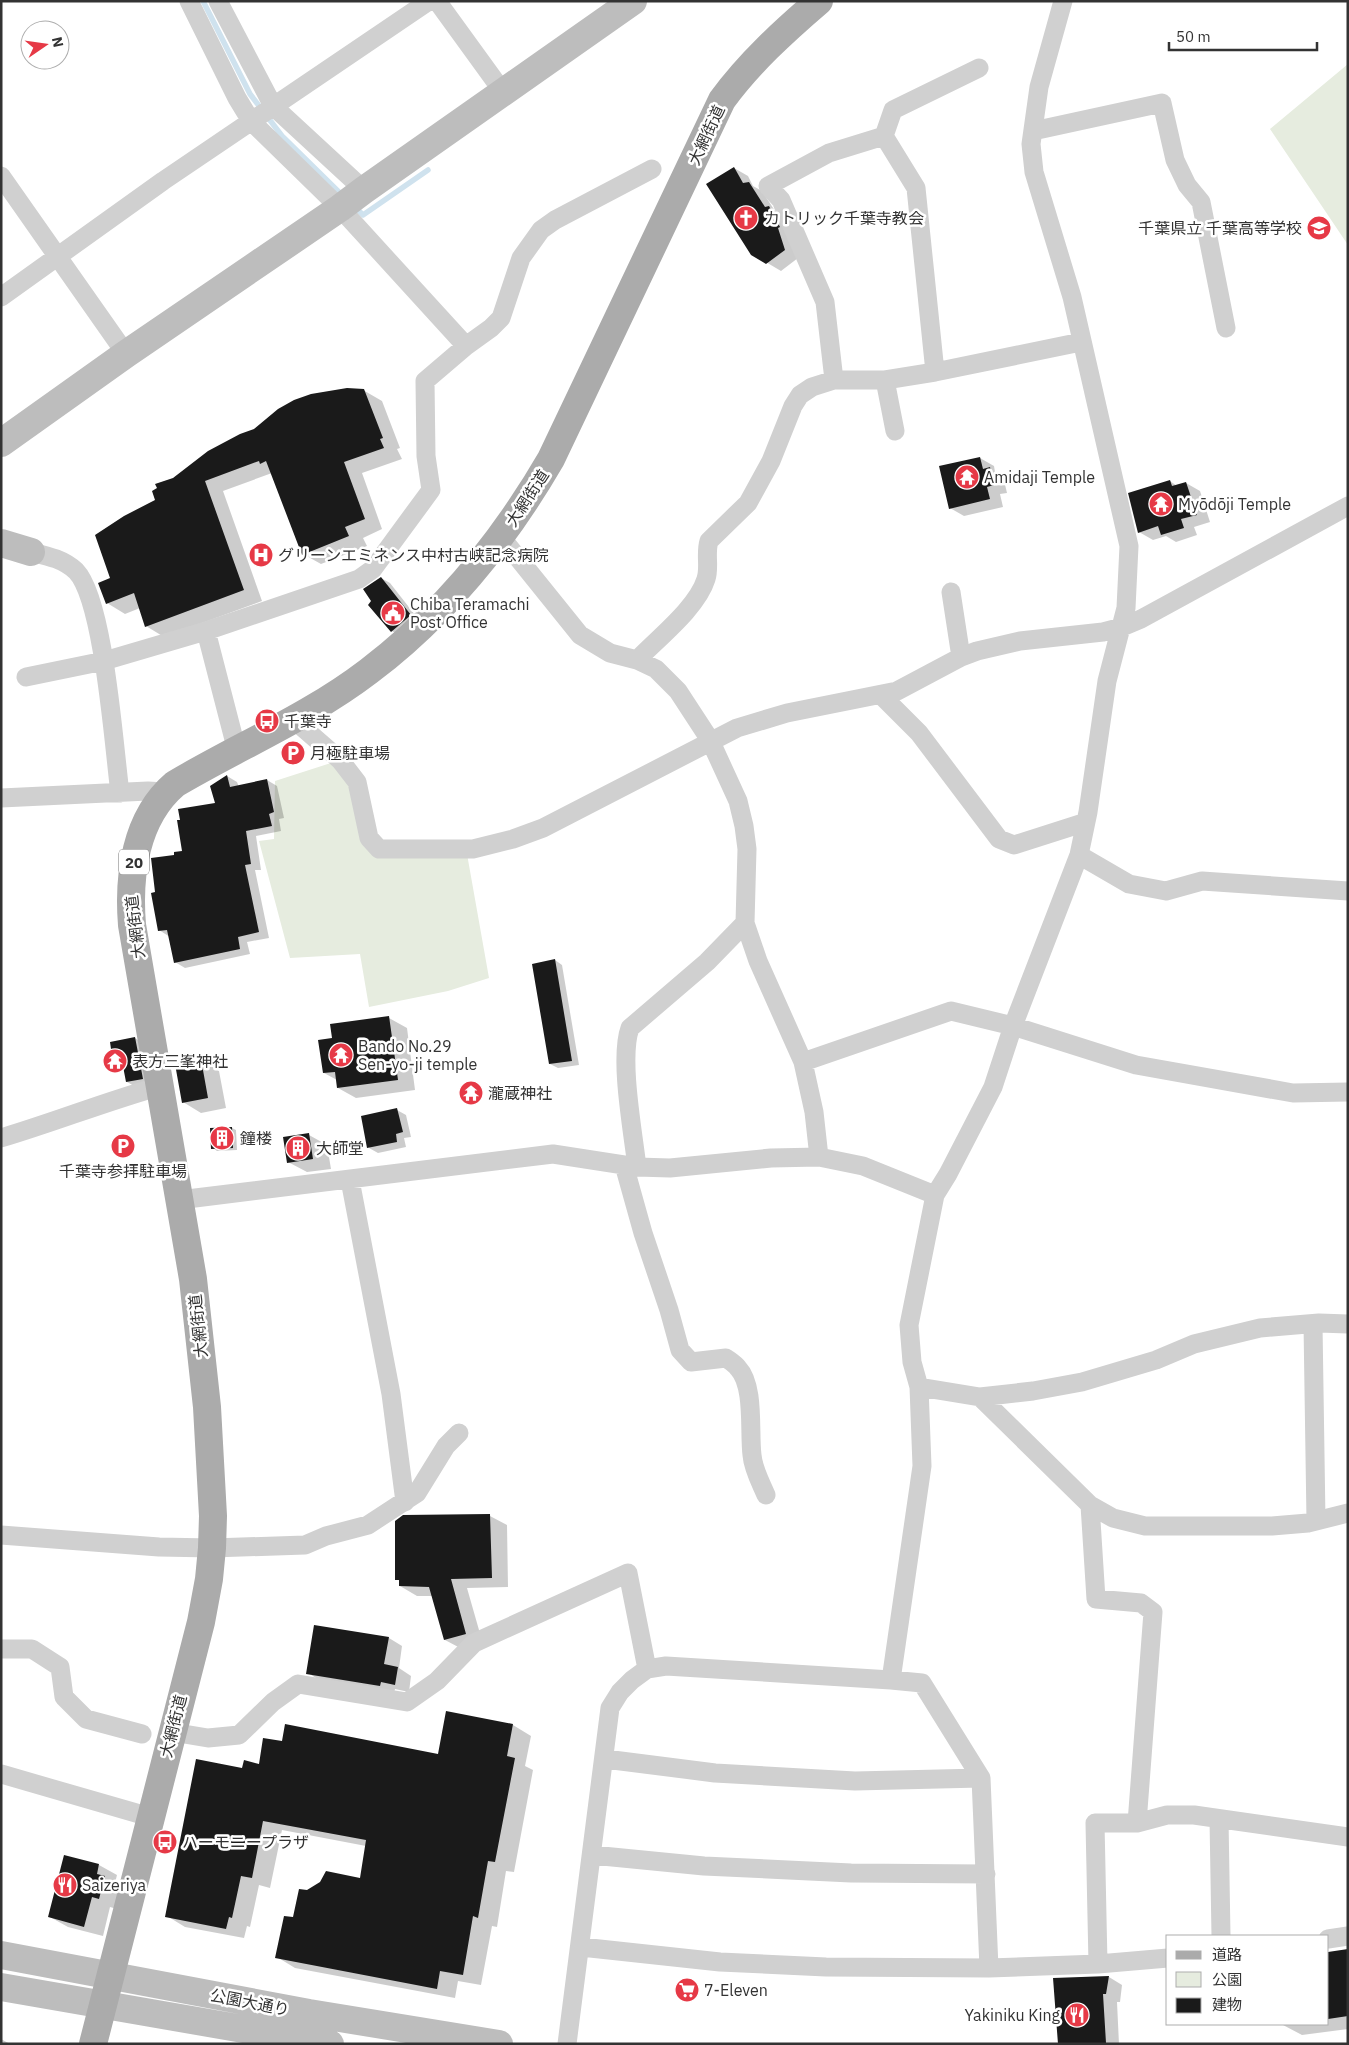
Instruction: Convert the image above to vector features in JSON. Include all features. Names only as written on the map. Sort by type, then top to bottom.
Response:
[{"type":"main road","name":"大網街道","points":[[93,2044],[201,1622],[209,1579],[212,1548],[213,1516],[207,1407],[193,1279],[132,925],[130,884],[132,866],[145,828],[152,812],[165,792],[186,777],[237,751],[369,671],[444,603],[501,537],[528,498],[555,451],[722,100],[733,85],[788,28],[819,1]]},
{"type":"street","points":[[189,1],[237,98],[262,114],[352,199],[466,346]]},
{"type":"street","points":[[218,1],[262,114],[352,199]]},
{"type":"street","points":[[1,298],[58,255],[429,1]]},
{"type":"street","points":[[437,1],[503,92]]},
{"type":"street","points":[[1,443],[633,1]]},
{"type":"street","points":[[891,1680],[922,1466],[919,1387],[912,1362],[909,1325],[935,1195],[948,1174],[993,1087],[1013,1026],[1079,855],[1086,822],[1107,681],[1126,608],[1129,546],[1072,297],[1034,172],[1031,144],[1039,87],[1063,1]]},
{"type":"street","points":[[884,136],[893,110],[979,68]]},
{"type":"street","points":[[1033,131],[1162,103],[1175,160],[1186,185],[1201,202],[1226,328]]},
{"type":"street","points":[[884,136],[916,188],[935,372]]},
{"type":"street","points":[[834,380],[824,302],[780,200],[768,186],[829,153],[884,136]]},
{"type":"street","points":[[26,677],[104,660],[206,631],[359,579],[373,569],[431,490],[426,456],[425,381],[466,346],[492,328],[501,318],[521,258],[541,230],[555,220],[652,169]]},
{"type":"street","points":[[1,176],[126,354]]},
{"type":"street","points":[[637,660],[698,599],[707,577],[706,549],[709,541],[748,503],[771,461],[792,406],[800,394],[812,386],[834,380],[885,380],[935,372],[1081,342]]},
{"type":"street","points":[[885,380],[895,431]]},
{"type":"street","points":[[292,719],[340,760],[357,782],[368,838],[379,849],[473,849],[513,840],[543,828],[710,740],[737,728],[787,713],[881,695],[911,685],[961,657],[977,651],[1020,641],[1103,632],[1122,628],[1142,619],[1348,506]]},
{"type":"street","points":[[501,537],[580,635],[610,653],[637,660],[656,669],[678,691],[710,740],[738,801],[744,826],[747,849],[745,924],[758,961],[803,1062],[814,1112],[819,1157]]},
{"type":"street","points":[[1,544],[58,559],[77,572],[90,596],[104,660],[120,793]]},
{"type":"street","points":[[951,592],[961,657]]},
{"type":"street","points":[[206,631],[237,751]]},
{"type":"street","points":[[881,695],[919,733],[999,839],[1014,845],[1086,822]]},
{"type":"street","points":[[1,798],[148,791],[165,792]]},
{"type":"street","points":[[1079,855],[1129,884],[1166,891],[1202,881],[1348,891]]},
{"type":"street","points":[[745,924],[707,962],[630,1028],[627,1037],[626,1062],[630,1166],[643,1233],[669,1310],[680,1350],[691,1362],[726,1358],[744,1376],[751,1410],[752,1455],[755,1469],[766,1496]]},
{"type":"street","points":[[803,1062],[951,1011],[1013,1026],[1136,1065],[1293,1093],[1348,1092]]},
{"type":"street","points":[[1,1138],[161,1086]]},
{"type":"street","points":[[179,1200],[553,1154],[630,1166],[670,1168],[771,1158],[819,1157],[863,1166],[935,1195]]},
{"type":"street","points":[[350,1180],[391,1394],[404,1502]]},
{"type":"street","points":[[919,1387],[980,1397],[1082,1382],[1156,1360],[1194,1344],[1260,1328],[1313,1324],[1348,1324]]},
{"type":"street","points":[[1313,1324],[1316,1521]]},
{"type":"street","points":[[980,1397],[1090,1505],[1113,1518],[1145,1526],[1272,1526],[1316,1521],[1348,1513]]},
{"type":"street","points":[[1,1535],[159,1547],[212,1548],[305,1545],[326,1536],[368,1525],[417,1493],[446,1446],[458,1432]]},
{"type":"street","points":[[1090,1505],[1096,1599],[1141,1603],[1153,1612],[1137,1823]]},
{"type":"street","points":[[172,1732],[208,1738],[239,1735],[273,1702],[298,1684],[407,1702],[437,1681],[474,1643],[628,1573],[647,1669]]},
{"type":"street","points":[[1,1649],[32,1649],[60,1667],[64,1697],[86,1719],[142,1734]]},
{"type":"street","points":[[567,2044],[581,1947],[610,1708],[620,1692],[647,1669],[666,1666],[891,1680],[922,1684],[981,1778],[989,1968]]},
{"type":"street","points":[[605,1759],[715,1773],[855,1781],[981,1778]]},
{"type":"street","points":[[1,1774],[150,1817]]},
{"type":"street","points":[[1098,1964],[1095,1823],[1137,1823],[1167,1814],[1194,1815],[1348,1838]]},
{"type":"street","points":[[1219,1820],[1221,1935]]},
{"type":"street","points":[[592,1855],[704,1866],[851,1873],[986,1874]]},
{"type":"street","points":[[1329,1939],[1348,1936]]},
{"type":"street","points":[[581,1947],[720,1962],[826,1967],[989,1968],[1098,1964],[1166,1958]]},
{"type":"street","name":"公園大通り","points":[[1,1954],[309,2013],[499,2044]]},
{"type":"street","name":"公園大通り","points":[[1,1987],[330,2044]]},
{"type":"green space","points":[[1348,64],[1348,245],[1270,129]]},
{"type":"green space","points":[[334,762],[350,784],[364,844],[467,854],[489,978],[448,991],[369,1007],[360,954],[290,958],[259,841],[274,839],[275,781]]},
{"type":"building","points":[[734,167],[743,183],[749,182],[765,207],[769,206],[780,227],[778,228],[785,250],[766,264],[751,255],[706,184]]},
{"type":"building","points":[[347,388],[364,389],[383,438],[380,439],[384,448],[344,462],[365,519],[345,527],[349,536],[302,555],[266,461],[260,464],[259,461],[205,481],[244,590],[145,627],[134,593],[106,604],[98,583],[110,578],[95,535],[124,516],[155,500],[152,491],[157,488],[155,484],[173,478],[208,451],[240,434],[254,429],[278,409],[294,400],[311,394]]},
{"type":"building","name":"Amidaji Temple","points":[[980,457],[983,469],[990,467],[994,485],[987,487],[990,499],[949,509],[939,466]]},
{"type":"building","name":"Myōdōji Temple","points":[[1170,480],[1172,486],[1186,482],[1197,515],[1181,519],[1184,528],[1161,535],[1158,526],[1138,533],[1128,493]]},
{"type":"building","points":[[381,577],[411,615],[391,632],[368,605],[371,601],[363,589]]},
{"type":"building","points":[[227,775],[230,787],[267,779],[274,812],[269,814],[272,826],[246,831],[251,864],[245,865],[259,932],[238,937],[240,949],[174,963],[167,930],[158,931],[151,893],[155,892],[151,858],[174,855],[174,852],[182,851],[177,820],[180,820],[178,809],[215,803],[210,786]]},
{"type":"building","points":[[555,959],[572,1061],[549,1064],[532,964]]},
{"type":"building","points":[[389,1016],[398,1080],[337,1088],[335,1072],[323,1073],[318,1040],[332,1038],[330,1024]]},
{"type":"building","points":[[135,1037],[143,1079],[126,1082],[122,1061],[113,1063],[110,1042]]},
{"type":"building","points":[[201,1059],[208,1098],[182,1103],[175,1064]]},
{"type":"building","points":[[397,1108],[403,1132],[396,1134],[397,1142],[367,1148],[361,1116]]},
{"type":"building","name":"鐘楼","points":[[232,1127],[233,1148],[211,1149],[210,1128]]},
{"type":"building","name":"大師堂","points":[[309,1133],[313,1159],[287,1163],[283,1137]]},
{"type":"building","points":[[490,1514],[492,1578],[451,1579],[466,1634],[444,1640],[429,1587],[399,1586],[399,1580],[395,1580],[395,1521],[403,1515]]},
{"type":"building","points":[[314,1625],[389,1637],[384,1664],[398,1667],[395,1685],[381,1682],[380,1686],[306,1674]]},
{"type":"building","points":[[446,1711],[513,1724],[507,1756],[515,1758],[495,1862],[488,1861],[478,1918],[473,1916],[463,1975],[440,1971],[437,1989],[275,1958],[284,1916],[293,1917],[299,1889],[307,1890],[320,1882],[326,1871],[360,1878],[366,1840],[263,1821],[252,1878],[241,1876],[232,1918],[229,1917],[226,1929],[165,1917],[196,1759],[242,1768],[244,1760],[259,1764],[263,1738],[282,1741],[285,1724],[438,1754]]},
{"type":"building","points":[[64,1855],[99,1864],[97,1874],[105,1876],[99,1899],[92,1897],[84,1927],[48,1917]]},
{"type":"building","points":[[1348,1949],[1348,2016],[1329,2019],[1329,1952]]},
{"type":"building","points":[[1109,1976],[1106,1994],[1103,1994],[1106,2043],[1058,2044],[1053,1978]]},
{"type":"waterway","points":[[203,1],[250,94],[282,136],[344,197]]},
{"type":"waterway","points":[[355,207],[363,215],[428,170]]},
{"type":"place","name":"カトリック千葉寺教会","points":[[746,218]]},
{"type":"place","name":"千葉県立 千葉高等学校","points":[[1319,228]]},
{"type":"place","name":"Amidaji Temple","points":[[967,477]]},
{"type":"place","name":"Myōdōji Temple","points":[[1161,504]]},
{"type":"place","name":"グリーンエミネンス中村古峡記念病院","points":[[261,555]]},
{"type":"place","name":"Chiba Teramachi Post Office","points":[[393,613]]},
{"type":"place","name":"千葉寺","points":[[267,721]]},
{"type":"place","name":"月極駐車場","points":[[293,753]]},
{"type":"place","name":"Bando No.29 Sen-yo-ji temple","points":[[341,1055]]},
{"type":"place","name":"表方三峯神社","points":[[115,1061]]},
{"type":"place","name":"瀧蔵神社","points":[[471,1093]]},
{"type":"place","name":"鐘楼","points":[[222,1138]]},
{"type":"place","name":"千葉寺参拝駐車場","points":[[123,1146]]},
{"type":"place","name":"大師堂","points":[[298,1148]]},
{"type":"place","name":"ハーモニープラザ","points":[[165,1842]]},
{"type":"place","name":"Saizeriya","points":[[65,1885]]},
{"type":"place","name":"7-Eleven","points":[[687,1990]]},
{"type":"place","name":"Yakiniku King","points":[[1077,2015]]}]
